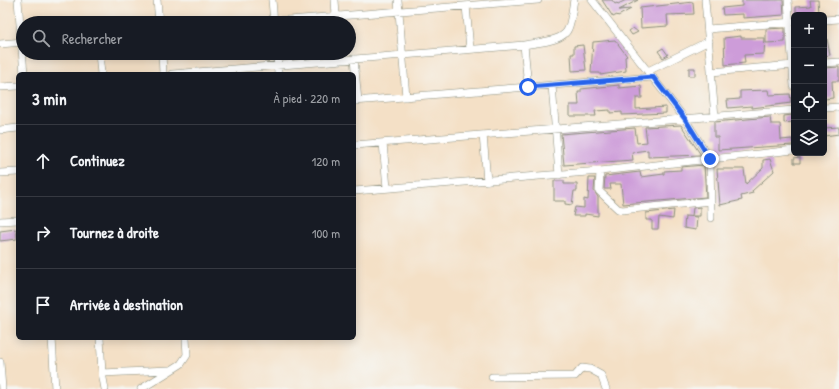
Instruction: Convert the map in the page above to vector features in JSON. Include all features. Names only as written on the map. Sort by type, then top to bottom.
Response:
[{"type":"street","points":[[18,0],[20,16]]},
{"type":"street","points":[[157,0],[158,16]]},
{"type":"street","points":[[272,0],[273,16]]},
{"type":"street","points":[[335,0],[336,16],[538,0]]},
{"type":"street","points":[[398,0],[406,97]]},
{"type":"street","points":[[356,59],[524,45],[560,37],[566,34],[574,0]]},
{"type":"street","points":[[705,0],[715,117]]},
{"type":"street","points":[[788,0],[791,16]]},
{"type":"street","points":[[596,1],[685,119],[710,159],[711,218]]},
{"type":"street","points":[[466,6],[470,49]]},
{"type":"street","points":[[827,20],[839,19]]},
{"type":"street","points":[[708,29],[791,22]]},
{"type":"street","points":[[648,70],[708,41]]},
{"type":"street","points":[[0,44],[16,43]]},
{"type":"street","points":[[524,45],[528,87]]},
{"type":"street","points":[[23,60],[24,72]]},
{"type":"street","points":[[99,60],[100,72]]},
{"type":"street","points":[[162,60],[163,72]]},
{"type":"street","points":[[277,60],[278,72]]},
{"type":"street","points":[[196,72],[341,60]]},
{"type":"street","points":[[354,60],[355,72]]},
{"type":"street","points":[[827,63],[839,62]]},
{"type":"street","points":[[711,72],[791,65]]},
{"type":"street","points":[[356,101],[653,77]]},
{"type":"street","points":[[552,85],[560,175]]},
{"type":"street","points":[[0,87],[16,86]]},
{"type":"street","points":[[827,108],[839,107]]},
{"type":"street","points":[[356,145],[791,110]]},
{"type":"street","points":[[0,130],[16,128]]},
{"type":"street","points":[[483,135],[487,180]]},
{"type":"street","points":[[383,143],[387,188]]},
{"type":"street","points":[[356,191],[560,175],[791,150]]},
{"type":"street","points":[[600,171],[599,191],[622,210],[711,201]]},
{"type":"street","points":[[0,173],[16,172]]},
{"type":"street","points":[[0,221],[16,220]]},
{"type":"street","points":[[52,340],[55,389]]},
{"type":"street","points":[[100,340],[102,373],[105,389]]},
{"type":"street","points":[[141,389],[181,364],[187,355],[186,340]]},
{"type":"street","points":[[0,362],[2,389]]},
{"type":"street","points":[[492,376],[575,376],[582,368],[590,369],[601,375],[606,389]]},
{"type":"street","points":[[102,373],[171,370]]},
{"type":"building","points":[[602,0],[612,0],[615,4],[618,4],[626,0],[638,0],[619,10],[631,9],[613,17]]},
{"type":"building","points":[[742,0],[783,0],[784,15],[743,18],[743,14],[723,15],[722,8],[742,6]]},
{"type":"building","points":[[810,0],[818,0],[819,12],[796,12],[796,7],[811,6]]},
{"type":"building","points":[[693,2],[694,14],[667,15],[668,26],[641,28],[640,8]]},
{"type":"building","points":[[633,28],[638,32],[632,35],[629,31]]},
{"type":"building","points":[[785,28],[785,42],[766,43],[766,29]]},
{"type":"building","points":[[741,36],[741,38],[765,38],[764,54],[744,55],[745,63],[725,65],[724,38]]},
{"type":"building","points":[[827,39],[830,55],[827,56]]},
{"type":"building","points":[[615,40],[627,56],[625,57],[626,71],[600,75],[600,73],[591,73],[593,42]]},
{"type":"building","points":[[583,45],[586,70],[572,71],[571,54],[574,54],[574,46]]},
{"type":"building","points":[[663,48],[668,55],[663,58],[658,51]]},
{"type":"building","points":[[839,67],[839,81],[832,81],[833,98],[827,99],[827,84],[827,68]]},
{"type":"building","points":[[689,68],[695,68],[695,76],[689,76]]},
{"type":"building","points":[[619,85],[619,88],[641,86],[642,98],[636,98],[636,109],[666,107],[666,113],[622,115],[622,112],[610,113],[610,110],[595,111],[596,116],[570,116],[570,105],[579,105],[578,92],[581,92],[581,89]]},
{"type":"building","points":[[768,90],[769,95],[790,94],[791,103],[752,108],[752,106],[728,108],[727,100],[740,99],[740,91]]},
{"type":"building","points":[[791,115],[791,122],[784,123],[784,116]]},
{"type":"building","points":[[770,117],[771,124],[780,124],[781,140],[791,139],[791,145],[718,150],[718,137],[714,137],[714,122]]},
{"type":"building","points":[[681,125],[701,155],[648,157],[648,150],[632,152],[633,160],[564,165],[561,134],[635,128],[637,143],[647,142],[645,127]]},
{"type":"building","points":[[839,127],[839,134],[827,136],[827,128]]},
{"type":"building","points":[[800,157],[800,163],[794,163],[794,158]]},
{"type":"building","points":[[770,159],[774,171],[752,191],[753,193],[741,196],[742,200],[720,205],[717,169],[744,169],[746,184],[763,168],[763,160]]},
{"type":"building","points":[[704,165],[706,197],[623,204],[621,184],[610,184],[611,189],[604,189],[605,176],[640,172],[641,177],[664,174],[664,171],[681,170],[681,167]]},
{"type":"building","points":[[589,178],[595,178],[594,191],[598,197],[598,216],[585,214],[585,216],[573,216],[575,207],[584,208],[584,199],[588,200]]},
{"type":"building","points":[[554,181],[564,181],[564,184],[577,184],[577,191],[574,191],[572,205],[565,204],[565,201],[554,201]]},
{"type":"building","points":[[700,207],[700,216],[692,216],[693,208]]},
{"type":"building","points":[[674,210],[673,219],[659,217],[658,229],[652,229],[652,220],[646,220],[646,213]]},
{"type":"building","points":[[685,216],[697,217],[696,230],[684,228]]},
{"type":"building","points":[[16,229],[16,239],[0,241],[0,231]]},
{"type":"route","points":[[528,87],[653,77],[685,119],[710,159]]}]
